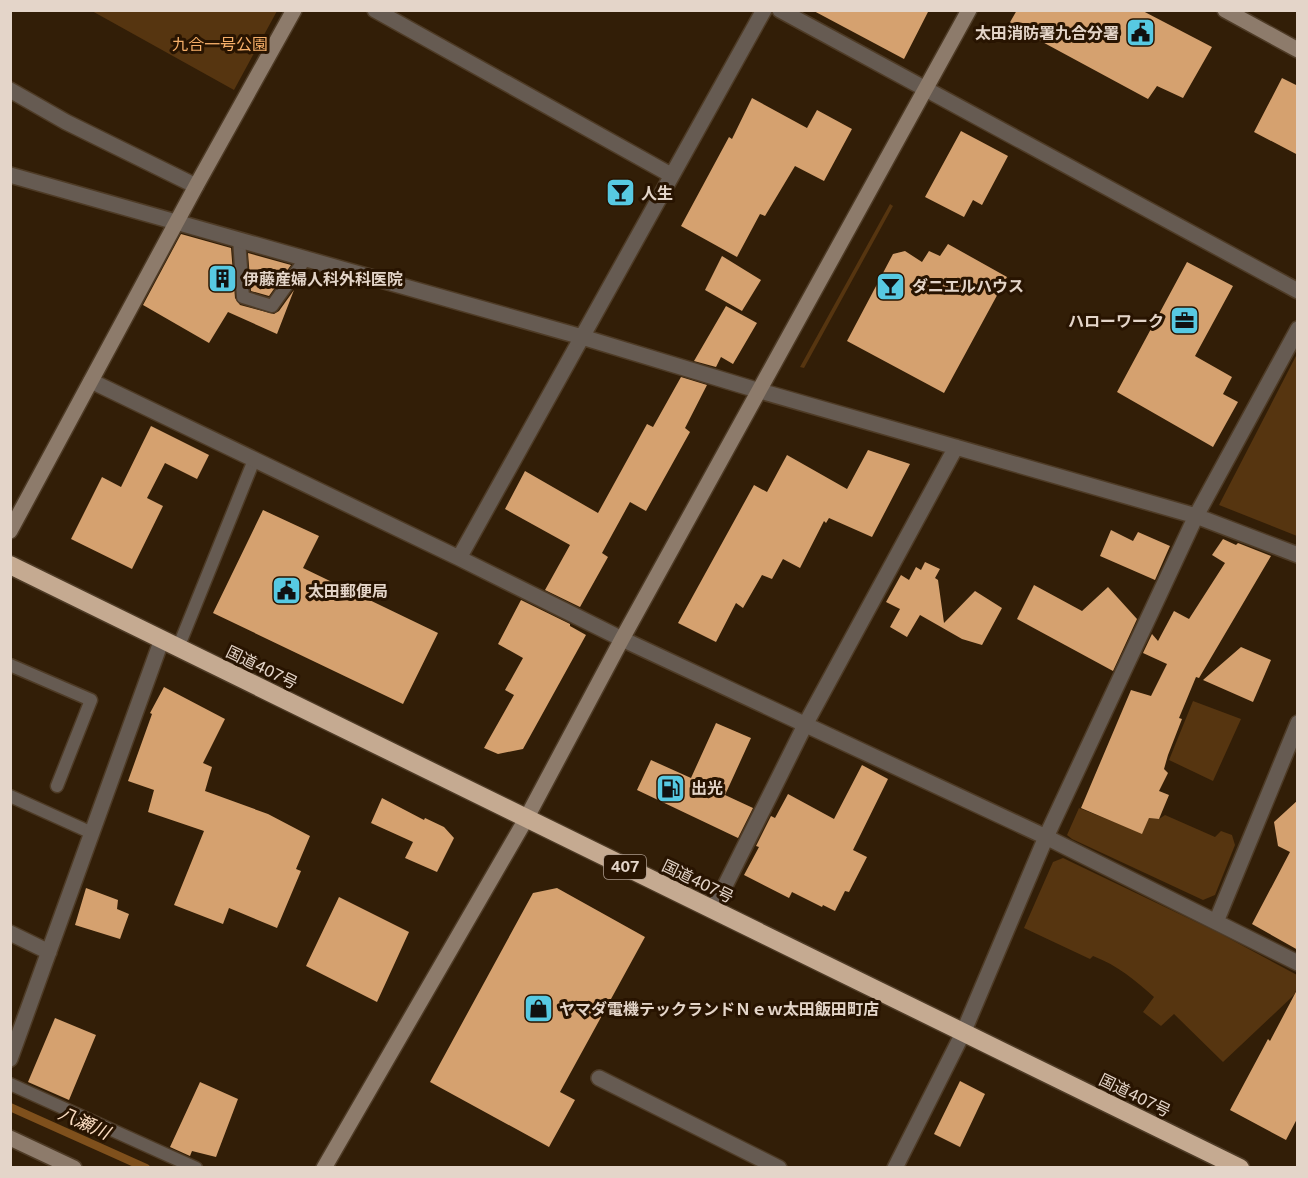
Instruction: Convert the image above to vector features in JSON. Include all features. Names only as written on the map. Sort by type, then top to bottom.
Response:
[{"type":"highway","name":"国道407号","points":[[10,565],[1240,1167]]},
{"type":"street","points":[[10,531],[196,186],[294,10]]},
{"type":"street","points":[[375,10],[671,176]]},
{"type":"street","points":[[459,558],[764,10]]},
{"type":"street","points":[[780,10],[1298,291]]},
{"type":"street","points":[[324,1167],[526,819],[622,639],[969,10]]},
{"type":"street","points":[[1226,10],[1298,50]]},
{"type":"street","points":[[10,90],[66,122],[196,186]]},
{"type":"street","points":[[10,175],[582,336],[760,391],[1196,516],[1298,555]]},
{"type":"street","points":[[894,1167],[963,1033],[1046,837],[1196,516],[1298,329]]},
{"type":"street","points":[[91,381],[622,639],[1046,837],[1298,963]]},
{"type":"street","points":[[713,910],[805,725],[956,447]]},
{"type":"street","points":[[10,1059],[92,833],[170,644]]},
{"type":"street","points":[[1216,922],[1298,723]]},
{"type":"street","points":[[10,933],[49,952]]},
{"type":"street","points":[[599,1078],[779,1167]]},
{"type":"street","points":[[10,1138],[74,1167]]},
{"type":"lane","points":[[239,239],[243,297],[272,306],[306,258]]},
{"type":"lane","points":[[170,644],[254,460]]},
{"type":"lane","points":[[10,665],[91,700],[57,786]]},
{"type":"lane","points":[[10,796],[92,833]]},
{"type":"lane","points":[[10,1084],[196,1167]]},
{"type":"green space","name":"九合一号公園","points":[[92,11],[277,11],[234,90]]},
{"type":"green space","points":[[890,204],[893,206],[804,368],[800,367]]},
{"type":"green space","points":[[1297,354],[1297,536],[1219,505]]},
{"type":"green space","points":[[1193,701],[1241,719],[1213,781],[1169,760]]},
{"type":"green space","points":[[1079,808],[1142,833],[1149,818],[1159,819],[1165,815],[1215,837],[1221,831],[1232,835],[1235,845],[1215,895],[1203,900],[1072,839],[1067,835]]},
{"type":"green space","points":[[1063,858],[1219,933],[1297,975],[1297,989],[1294,995],[1223,1062],[1174,1014],[1161,1026],[1143,1012],[1154,997],[1125,973],[1102,960],[1093,956],[1090,959],[1024,928],[1053,862]]},
{"type":"building","points":[[812,10],[929,10],[904,59]]},
{"type":"building","points":[[1017,10],[1141,10],[1212,47],[1183,98],[1157,86],[1148,99],[1009,24]]},
{"type":"building","points":[[1282,78],[1298,86],[1298,155],[1254,132]]},
{"type":"building","points":[[752,98],[807,128],[817,110],[852,129],[824,181],[795,166],[765,216],[760,214],[737,257],[681,226],[729,137],[732,139]]},
{"type":"building","points":[[961,131],[1008,156],[982,205],[973,200],[964,217],[925,197]]},
{"type":"building","points":[[181,234],[231,248],[235,298],[240,305],[274,314],[279,311],[294,290],[277,334],[228,312],[209,343],[143,305]]},
{"type":"building","points":[[948,244],[1007,277],[944,393],[847,341],[893,254],[905,251],[922,262],[929,251],[940,256]]},
{"type":"building","points":[[248,253],[291,265],[269,296],[251,291]]},
{"type":"building","points":[[722,256],[761,280],[742,311],[705,290]]},
{"type":"building","name":"ハローワーク","points":[[1187,262],[1233,286],[1195,356],[1232,377],[1223,394],[1238,402],[1213,447],[1117,392]]},
{"type":"building","points":[[726,306],[757,323],[733,364],[721,357],[716,367],[694,361]]},
{"type":"building","points":[[681,377],[707,385],[685,428],[690,432],[646,511],[630,502],[602,553],[608,557],[580,607],[545,590],[570,545],[505,509],[525,471],[598,513],[647,424],[653,427]]},
{"type":"building","points":[[151,426],[209,455],[197,479],[165,463],[147,498],[163,506],[132,569],[71,539],[102,477],[121,487]]},
{"type":"building","points":[[868,450],[910,464],[872,537],[829,518],[826,523],[824,521],[800,568],[783,559],[772,579],[762,575],[743,608],[736,603],[716,642],[678,623],[754,485],[767,492],[787,455],[847,489]]},
{"type":"building","name":"太田郵便局","points":[[263,510],[319,536],[303,568],[438,633],[403,704],[213,613]]},
{"type":"building","points":[[1111,530],[1133,541],[1138,532],[1170,546],[1155,580],[1100,556]]},
{"type":"building","points":[[1223,539],[1271,556],[1199,678],[1196,677],[1179,718],[1182,719],[1164,769],[1168,773],[1159,791],[1169,795],[1159,819],[1149,818],[1142,834],[1081,808],[1131,690],[1151,696],[1167,664],[1143,653],[1152,634],[1158,641],[1174,611],[1189,619],[1225,563],[1212,555]]},
{"type":"building","points":[[925,562],[940,569],[935,578],[938,580],[944,623],[975,591],[1002,608],[982,645],[962,639],[920,615],[907,637],[890,627],[900,609],[886,602],[901,575],[909,580],[916,567],[921,570]]},
{"type":"building","points":[[1034,585],[1082,611],[1108,587],[1137,619],[1113,671],[1017,619]]},
{"type":"building","points":[[521,600],[570,624],[586,635],[523,749],[498,754],[484,748],[514,695],[505,690],[523,658],[498,644]]},
{"type":"building","points":[[1241,647],[1271,660],[1253,702],[1203,680]]},
{"type":"building","points":[[164,687],[225,719],[203,763],[212,767],[205,791],[268,814],[310,836],[296,869],[301,871],[277,928],[229,908],[223,924],[174,905],[204,831],[148,812],[154,790],[128,781],[152,714],[150,713]]},
{"type":"building","points":[[716,723],[751,738],[725,795],[753,808],[738,838],[637,790],[651,760],[691,778]]},
{"type":"building","points":[[862,765],[888,779],[853,850],[867,857],[849,892],[845,891],[835,911],[792,892],[789,898],[744,875],[759,847],[756,846],[771,816],[775,818],[788,794],[834,819]]},
{"type":"building","points":[[382,798],[424,820],[425,818],[444,827],[454,838],[437,872],[405,858],[413,842],[371,823]]},
{"type":"building","points":[[1298,800],[1298,950],[1252,924],[1290,852],[1278,846],[1274,822]]},
{"type":"building","points":[[86,888],[118,900],[117,909],[129,914],[120,939],[75,925]]},
{"type":"building","name":"ヤマダ電機テックランドＮｅｗ太田飯田町店","points":[[557,888],[645,937],[560,1092],[575,1100],[549,1147],[430,1082],[533,893]]},
{"type":"building","points":[[339,897],[409,932],[377,1002],[306,966]]},
{"type":"building","points":[[1298,988],[1298,1117],[1286,1140],[1230,1110]]},
{"type":"building","points":[[55,1018],[96,1035],[69,1100],[28,1082]]},
{"type":"building","points":[[960,1081],[985,1094],[960,1147],[934,1134]]},
{"type":"building","points":[[200,1082],[238,1099],[216,1157],[192,1151],[190,1156],[170,1147]]},
{"type":"waterway","name":"八瀬川","points":[[10,1107],[146,1168]]},
{"type":"place","name":"太田消防署九合分署","points":[[1140,33]]},
{"type":"place","name":"人生","points":[[620,193]]},
{"type":"place","name":"伊藤産婦人科外科医院","points":[[222,279]]},
{"type":"place","name":"ダニエルハウス","points":[[891,286]]},
{"type":"place","name":"ハローワーク","points":[[1185,321]]},
{"type":"place","name":"太田郵便局","points":[[287,591]]},
{"type":"place","name":"出光","points":[[670,788]]},
{"type":"place","name":"ヤマダ電機テックランドＮｅｗ太田飯田町店","points":[[538,1009]]}]
